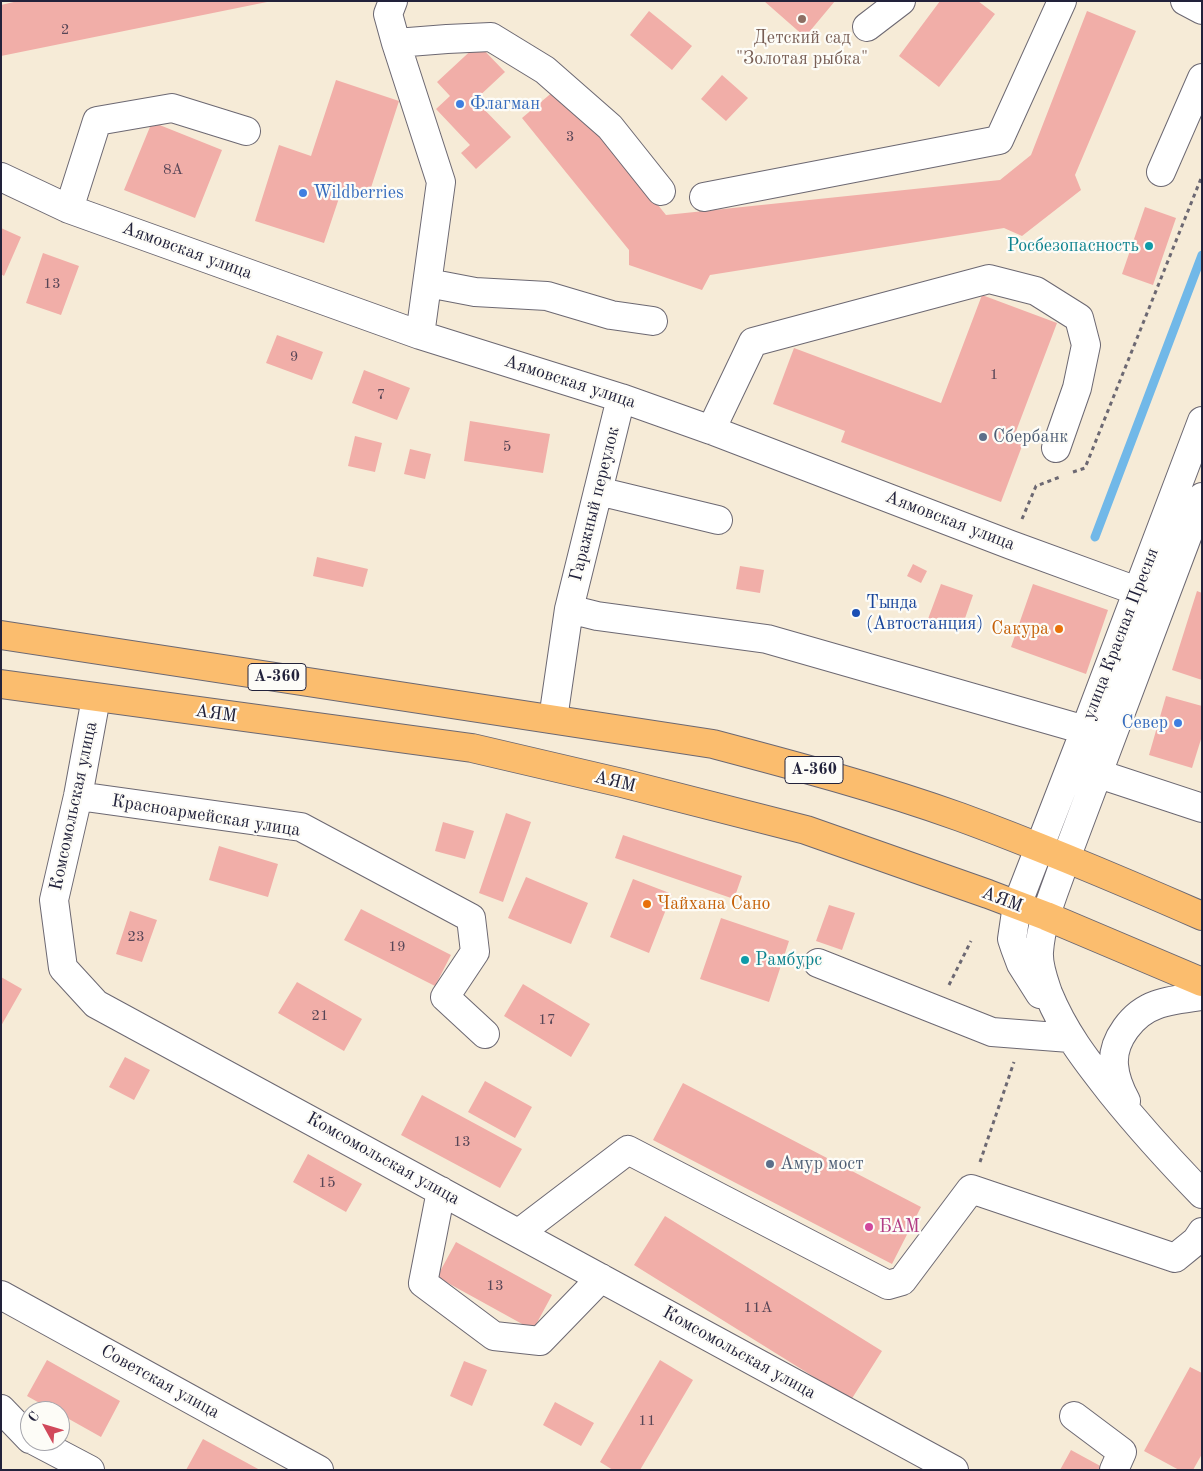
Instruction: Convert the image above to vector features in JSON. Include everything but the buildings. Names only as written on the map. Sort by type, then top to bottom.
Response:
[{"type":"highway","name":"А-360","points":[[1,635],[713,744],[828,774],[959,817],[1066,858],[1202,916]]},
{"type":"highway","name":"АЯМ","points":[[1,684],[472,748],[622,783],[806,830],[1046,916],[1202,982]]},
{"type":"street","points":[[867,27],[901,1]]},
{"type":"street","points":[[704,197],[999,140],[1062,1]]},
{"type":"street","points":[[1185,1],[1202,10]]},
{"type":"street","points":[[387,6],[396,44],[441,182],[420,335]]},
{"type":"street","points":[[396,44],[447,39],[491,38],[545,70],[610,127],[661,190]]},
{"type":"street","points":[[1161,172],[1202,78]]},
{"type":"street","points":[[69,209],[97,121],[172,108],[246,130]]},
{"type":"street","name":"Аямовская улица","points":[[1,177],[69,209],[420,335],[621,398],[711,430],[1011,545],[1137,591]]},
{"type":"street","points":[[711,430],[753,342],[989,279],[1036,291],[1079,318],[1086,345],[1077,388],[1056,448]]},
{"type":"street","points":[[428,283],[475,292],[547,296],[612,314],[653,321]]},
{"type":"street","name":"Гаражный переулок","points":[[553,719],[569,609],[621,398]]},
{"type":"street","name":"улица Красная Пресня","points":[[1017,906],[1202,421]]},
{"type":"street","points":[[598,491],[718,520]]},
{"type":"street","name":"улица Красная Пресня","points":[[1046,916],[1202,497]]},
{"type":"street","points":[[569,609],[597,616],[767,639],[1085,730]]},
{"type":"street","name":"Комсомольская улица","points":[[96,698],[78,796],[54,900],[63,968],[96,1004],[954,1470]]},
{"type":"street","points":[[1098,774],[1202,808]]},
{"type":"street","name":"Красноармейская улица","points":[[78,796],[301,827],[471,918],[475,952],[445,997],[485,1034]]},
{"type":"street","points":[[1017,906],[1012,938],[1021,964],[1032,983],[1093,1070],[1139,1127],[1202,1194]]},
{"type":"street","points":[[1046,916],[1039,954],[1040,966],[1054,1007],[1070,1038]]},
{"type":"street","points":[[818,963],[992,1032],[1070,1038]]},
{"type":"street","points":[[1139,1127],[1121,1092],[1116,1076],[1115,1054],[1120,1039],[1129,1024],[1140,1014],[1155,1005],[1202,996]]},
{"type":"street","points":[[520,1234],[628,1150],[888,1285],[902,1282],[971,1189],[1175,1258],[1200,1240]]},
{"type":"street","points":[[441,1190],[422,1283],[494,1336],[540,1341],[600,1278]]},
{"type":"street","name":"Советская улица","points":[[1,1295],[319,1470]]},
{"type":"street","points":[[1,1409],[20,1428]]},
{"type":"street","points":[[1074,1416],[1122,1452],[1114,1470]]},
{"type":"street","points":[[54,1451],[90,1470]]},
{"type":"path","points":[[1069,474],[1085,468],[1202,176]]},
{"type":"path","points":[[1011,545],[1036,486],[1061,477]]},
{"type":"path","points":[[936,1010],[971,941]]},
{"type":"path","points":[[971,1189],[1023,1035]]},
{"type":"waterway","points":[[1095,537],[1202,255]]},
{"type":"place","name":"Детский сад \"Золотая рыбка\"","points":[[802,19]]},
{"type":"place","name":"Флагман","points":[[460,104]]},
{"type":"place","name":"Wildberries","points":[[303,193]]},
{"type":"place","name":"Росбезопасность","points":[[1149,246]]},
{"type":"place","name":"Сбербанк","points":[[983,437]]},
{"type":"place","name":"Тында (Автостанция)","points":[[856,613]]},
{"type":"place","name":"Сакура","points":[[1059,629]]},
{"type":"place","name":"Север","points":[[1178,723]]},
{"type":"place","name":"Чайхана Сано","points":[[647,904]]},
{"type":"place","name":"Рамбурс","points":[[745,960]]},
{"type":"place","name":"Амур мост","points":[[770,1164]]},
{"type":"place","name":"БАМ","points":[[869,1227]]}]
